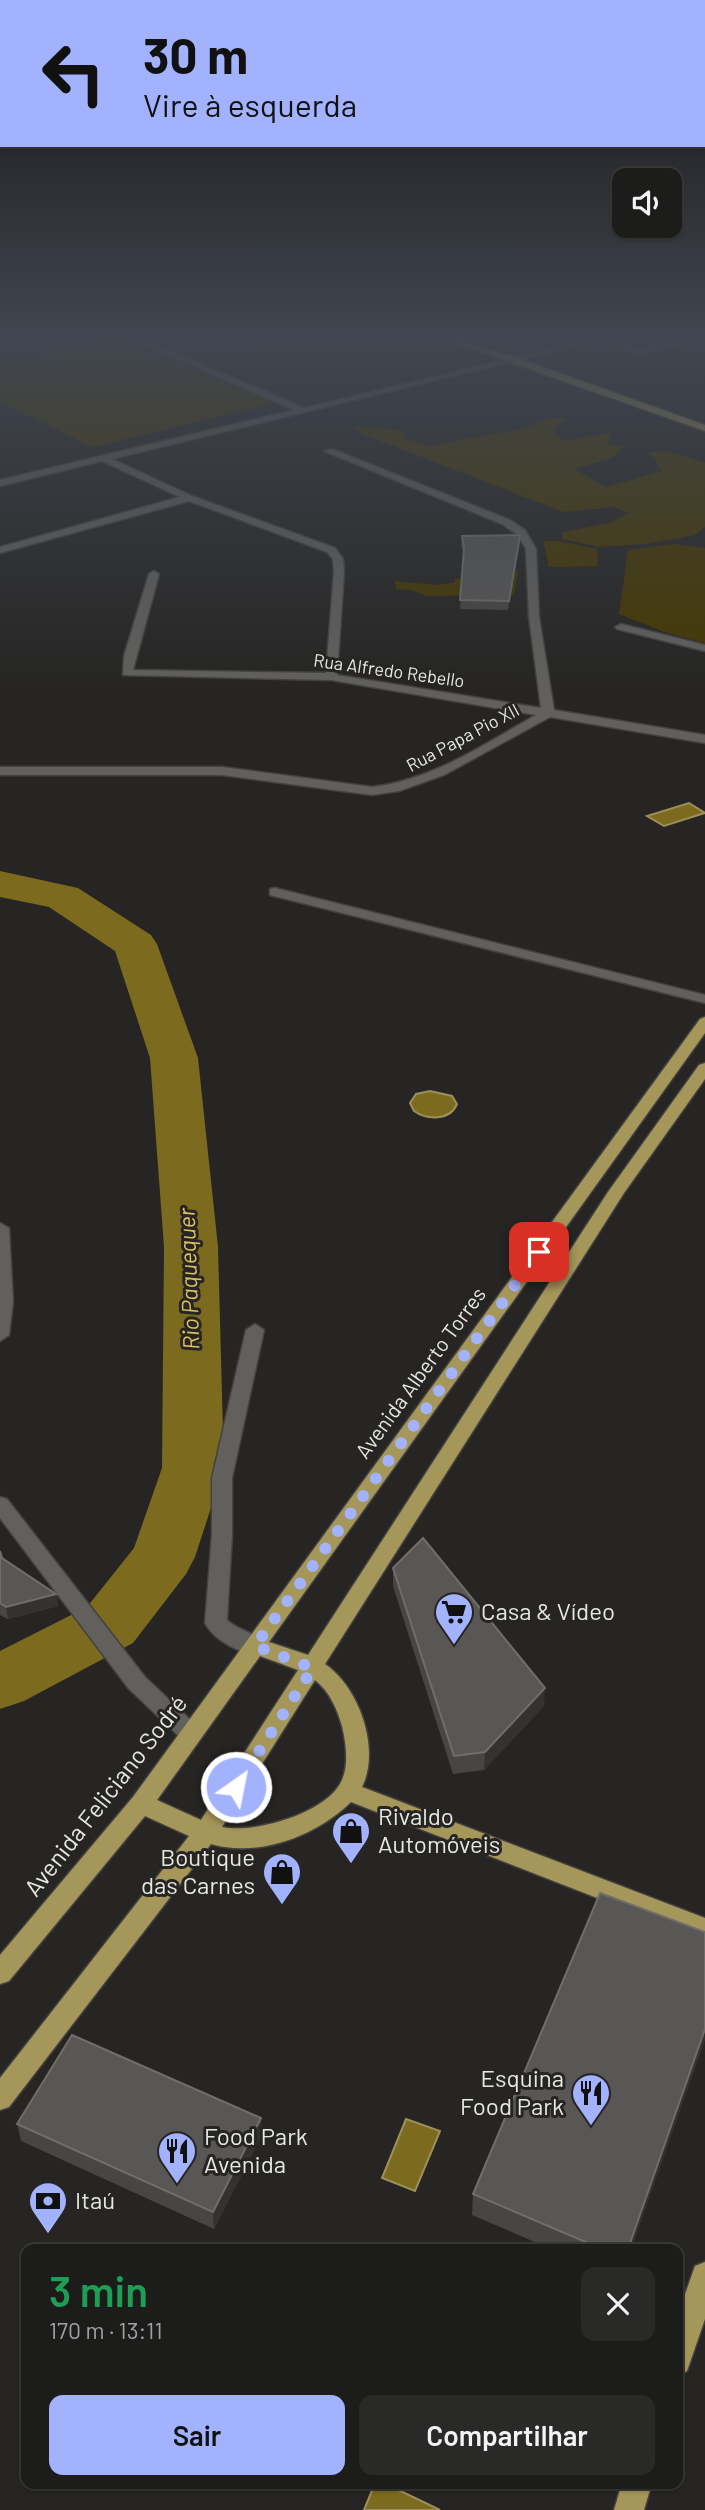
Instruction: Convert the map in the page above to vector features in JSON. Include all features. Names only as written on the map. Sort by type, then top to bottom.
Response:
[{"type":"main road","name":"Avenida Alberto Torres","points":[[226,1685],[705,1022]]},
{"type":"main road","points":[[0,2098],[205,1833],[616,1192],[705,1068]]},
{"type":"main road","points":[[141,1804],[205,1833],[238,1840],[281,1833],[326,1809],[348,1791],[358,1766],[353,1727],[344,1699],[327,1677],[313,1668],[255,1646]]},
{"type":"main road","name":"Avenida Feliciano Sodré","points":[[0,1973],[141,1804],[226,1685]]},
{"type":"main road","points":[[348,1791],[705,1929]]},
{"type":"main road","points":[[683,2343],[705,2276]]},
{"type":"main road","points":[[629,2510],[635,2489]]},
{"type":"street","points":[[0,483],[110,456]]},
{"type":"street","name":"Rua Papa Pio XII","points":[[0,771],[222,771],[372,791],[394,791],[421,783],[548,713],[534,618],[531,549],[528,538],[520,529],[506,522],[342,456]]},
{"type":"street","points":[[102,458],[189,498],[331,551],[338,559],[340,572],[331,677]]},
{"type":"street","points":[[0,550],[189,498]]},
{"type":"street","name":"Rua Alfredo Rebello","points":[[155,574],[127,673],[331,677],[705,739]]},
{"type":"street","points":[[621,626],[705,648]]},
{"type":"street","points":[[275,892],[705,999]]},
{"type":"street","points":[[0,1228],[4,1302],[0,1335]]},
{"type":"street","points":[[255,1330],[222,1478],[222,1534],[216,1607],[216,1623],[227,1633],[255,1646]]},
{"type":"street","points":[[0,1504],[137,1683],[191,1734]]},
{"type":"shaded area","points":[[419,456],[615,456],[574,469],[606,487],[661,471],[651,456],[683,456],[705,463],[705,527],[695,535],[645,544],[600,547],[562,539],[562,532],[610,523],[629,513],[614,507],[564,512]]},
{"type":"shaded area","points":[[543,541],[558,541],[597,549],[598,566],[549,567]]},
{"type":"shaded area","points":[[673,544],[705,548],[705,643],[667,633],[619,614],[628,550]]},
{"type":"shaded area","points":[[465,570],[518,571],[514,595],[426,596],[412,590],[396,589],[395,581],[436,585],[454,583],[455,579],[465,578]]},
{"type":"shaded area","points":[[689,803],[705,813],[664,826],[647,816]]},
{"type":"shaded area","points":[[430,1091],[452,1096],[457,1104],[454,1110],[438,1117],[425,1116],[414,1111],[410,1103],[416,1094]]},
{"type":"shaded area","points":[[406,2119],[440,2131],[415,2191],[382,2178]]},
{"type":"shaded area","points":[[373,2489],[396,2489],[440,2510],[364,2510]]},
{"type":"building","points":[[520,535],[509,601],[460,600],[464,548],[462,536]]},
{"type":"building","name":"Casa & Vídeo","points":[[423,1538],[545,1688],[485,1752],[454,1756],[393,1568]]},
{"type":"building","points":[[0,1551],[2,1558],[56,1594],[6,1607],[0,1603]]},
{"type":"building","name":"Esquina Food Park","points":[[600,1893],[705,1932],[705,2029],[630,2244],[590,2244],[473,2194]]},
{"type":"building","name":"Food Park Avenida","points":[[72,2035],[261,2118],[213,2212],[17,2124]]},
{"type":"waterway","name":"Rio Paquequer","points":[[0,884],[63,897],[135,944],[174,1058],[191,1247],[193,1468],[163,1557],[110,1625],[0,1682]]},
{"type":"place","name":"Casa & Vídeo","points":[[454,1646]]},
{"type":"place","name":"Rivaldo Automóveis","points":[[351,1865]]},
{"type":"place","name":"Boutique das Carnes","points":[[282,1906]]},
{"type":"place","name":"Esquina Food Park","points":[[591,2127]]},
{"type":"place","name":"Food Park Avenida","points":[[177,2185]]},
{"type":"place","name":"Itaú","points":[[48,2235]]},
{"type":"route","points":[[236,1787],[313,1668],[255,1646],[539,1252]]}]
